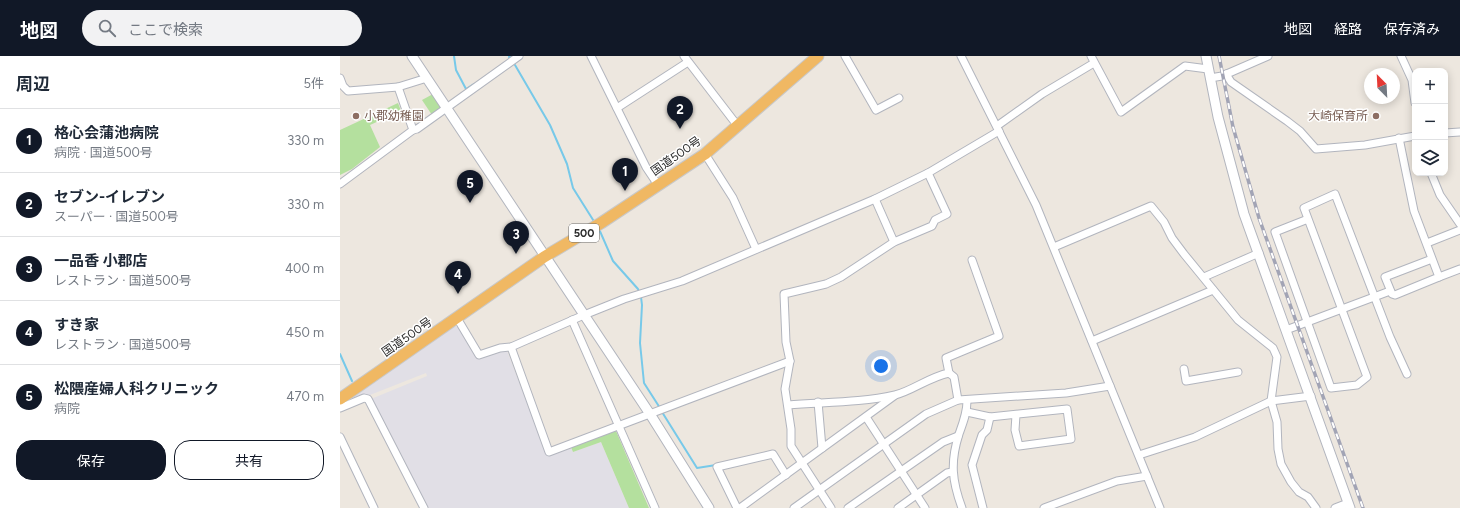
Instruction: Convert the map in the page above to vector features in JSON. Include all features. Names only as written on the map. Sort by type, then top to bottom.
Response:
[{"type":"highway","name":"国道500号","points":[[340,399],[544,257],[601,223],[705,154],[818,56]]},
{"type":"street","points":[[412,56],[544,257],[650,414],[709,508]]},
{"type":"street","points":[[340,184],[413,130],[519,56]]},
{"type":"street","points":[[591,56],[646,167],[658,185]]},
{"type":"street","points":[[844,56],[876,110],[899,98]]},
{"type":"street","points":[[960,56],[1036,205],[1160,508]]},
{"type":"street","points":[[1206,56],[1227,154],[1244,214],[1311,396],[1349,506],[1335,508]]},
{"type":"street","points":[[457,318],[479,355],[500,348],[511,347],[624,299],[682,281],[876,200],[928,173],[998,129],[1042,94],[1093,59],[1121,112],[1185,66],[1209,73],[1226,74],[1268,56]]},
{"type":"street","points":[[1401,56],[1412,80]]},
{"type":"street","points":[[617,108],[686,59],[737,126]]},
{"type":"street","points":[[1226,74],[1231,82],[1300,131],[1316,149],[1365,145],[1412,136]]},
{"type":"street","points":[[340,78],[343,86],[348,91],[398,87],[427,78]]},
{"type":"street","points":[[398,87],[413,130]]},
{"type":"street","points":[[1448,133],[1460,132]]},
{"type":"street","points":[[1400,138],[1414,211],[1439,277]]},
{"type":"street","points":[[705,154],[733,198],[756,249]]},
{"type":"street","points":[[831,508],[790,446],[791,429],[785,389],[790,361],[786,342],[784,294],[826,284],[847,274],[862,262],[894,242],[932,226],[935,220],[947,214],[928,173]]},
{"type":"street","points":[[1432,176],[1440,195],[1460,223]]},
{"type":"street","points":[[1308,219],[1275,232],[1331,388],[1357,386],[1367,377],[1308,219],[1305,206],[1337,195],[1375,298],[1407,374]]},
{"type":"street","points":[[876,200],[894,242]]},
{"type":"street","points":[[1054,247],[1151,206],[1164,222],[1172,238],[1184,254],[1238,320],[1273,348],[1276,357],[1271,401],[1277,422],[1278,448],[1284,472],[1299,492],[1308,497],[1316,508]]},
{"type":"street","points":[[1426,243],[1460,230]]},
{"type":"street","points":[[1204,277],[1259,253]]},
{"type":"street","points":[[1432,259],[1385,276],[1390,291],[1395,295],[1460,269]]},
{"type":"street","points":[[958,400],[954,378],[949,373],[946,358],[999,336],[972,260]]},
{"type":"street","points":[[1092,341],[1213,290]]},
{"type":"street","points":[[1286,330],[1375,298],[1390,291]]},
{"type":"street","points":[[572,320],[655,508]]},
{"type":"street","points":[[511,347],[549,452],[790,361]]},
{"type":"street","points":[[1184,368],[1186,381],[1238,372]]},
{"type":"street","points":[[786,475],[773,454],[717,467],[738,508],[786,475],[896,395],[934,376],[949,373]]},
{"type":"street","points":[[794,508],[926,414],[958,400],[967,401],[979,398],[1066,393],[1110,386]]},
{"type":"street","points":[[788,405],[867,399],[896,395]]},
{"type":"street","points":[[1139,455],[1195,437],[1271,401],[1311,396]]},
{"type":"street","points":[[340,408],[364,398],[368,399],[424,508]]},
{"type":"street","points":[[962,508],[952,472],[958,436],[967,412],[967,401]]},
{"type":"street","points":[[818,402],[822,448]]},
{"type":"street","points":[[967,412],[990,417],[1068,409],[1071,439],[1019,446],[1015,430],[1016,415]]},
{"type":"street","points":[[866,417],[883,445],[926,508]]},
{"type":"street","points":[[983,508],[972,465],[982,435],[987,430],[990,417]]},
{"type":"street","points":[[848,508],[943,442],[958,436]]},
{"type":"street","points":[[340,437],[374,508]]},
{"type":"street","points":[[898,508],[952,472]]},
{"type":"street","points":[[1044,508],[1117,481],[1147,476]]},
{"type":"shaded area","points":[[454,327],[458,327],[477,359],[492,353],[507,351],[548,456],[571,447],[573,452],[601,442],[629,508],[428,508],[371,399],[427,376],[426,373],[352,402],[348,399]]},
{"type":"green space","points":[[433,94],[441,106],[440,111],[432,115],[422,100]]},
{"type":"green space","points":[[398,103],[401,111],[370,125],[380,147],[352,169],[340,175],[340,130]]},
{"type":"green space","points":[[616,431],[649,508],[629,508],[601,442],[573,452],[571,447]]},
{"type":"waterway","points":[[454,56],[456,70],[466,89],[474,84]]},
{"type":"waterway","points":[[515,65],[550,125],[567,164],[573,188],[595,223]]},
{"type":"waterway","points":[[599,229],[613,261],[638,289],[641,297],[640,343],[644,383],[660,408]]},
{"type":"waterway","points":[[340,354],[352,381]]},
{"type":"waterway","points":[[662,412],[697,468],[716,465]]},
{"type":"railway","points":[[1219,56],[1233,127],[1259,218],[1363,508]]},
{"type":"place","name":"小郡幼稚園","points":[[356,116]]},
{"type":"place","name":"大崎保育所","points":[[1376,116]]},
{"type":"place","name":"セブン-イレブン","points":[[680,129]]},
{"type":"place","name":"格心会蒲池病院","points":[[625,191]]},
{"type":"place","name":"松隈産婦人科クリニック","points":[[470,203]]},
{"type":"place","name":"一品香 小郡店","points":[[516,254]]},
{"type":"place","name":"すき家","points":[[458,294]]}]
